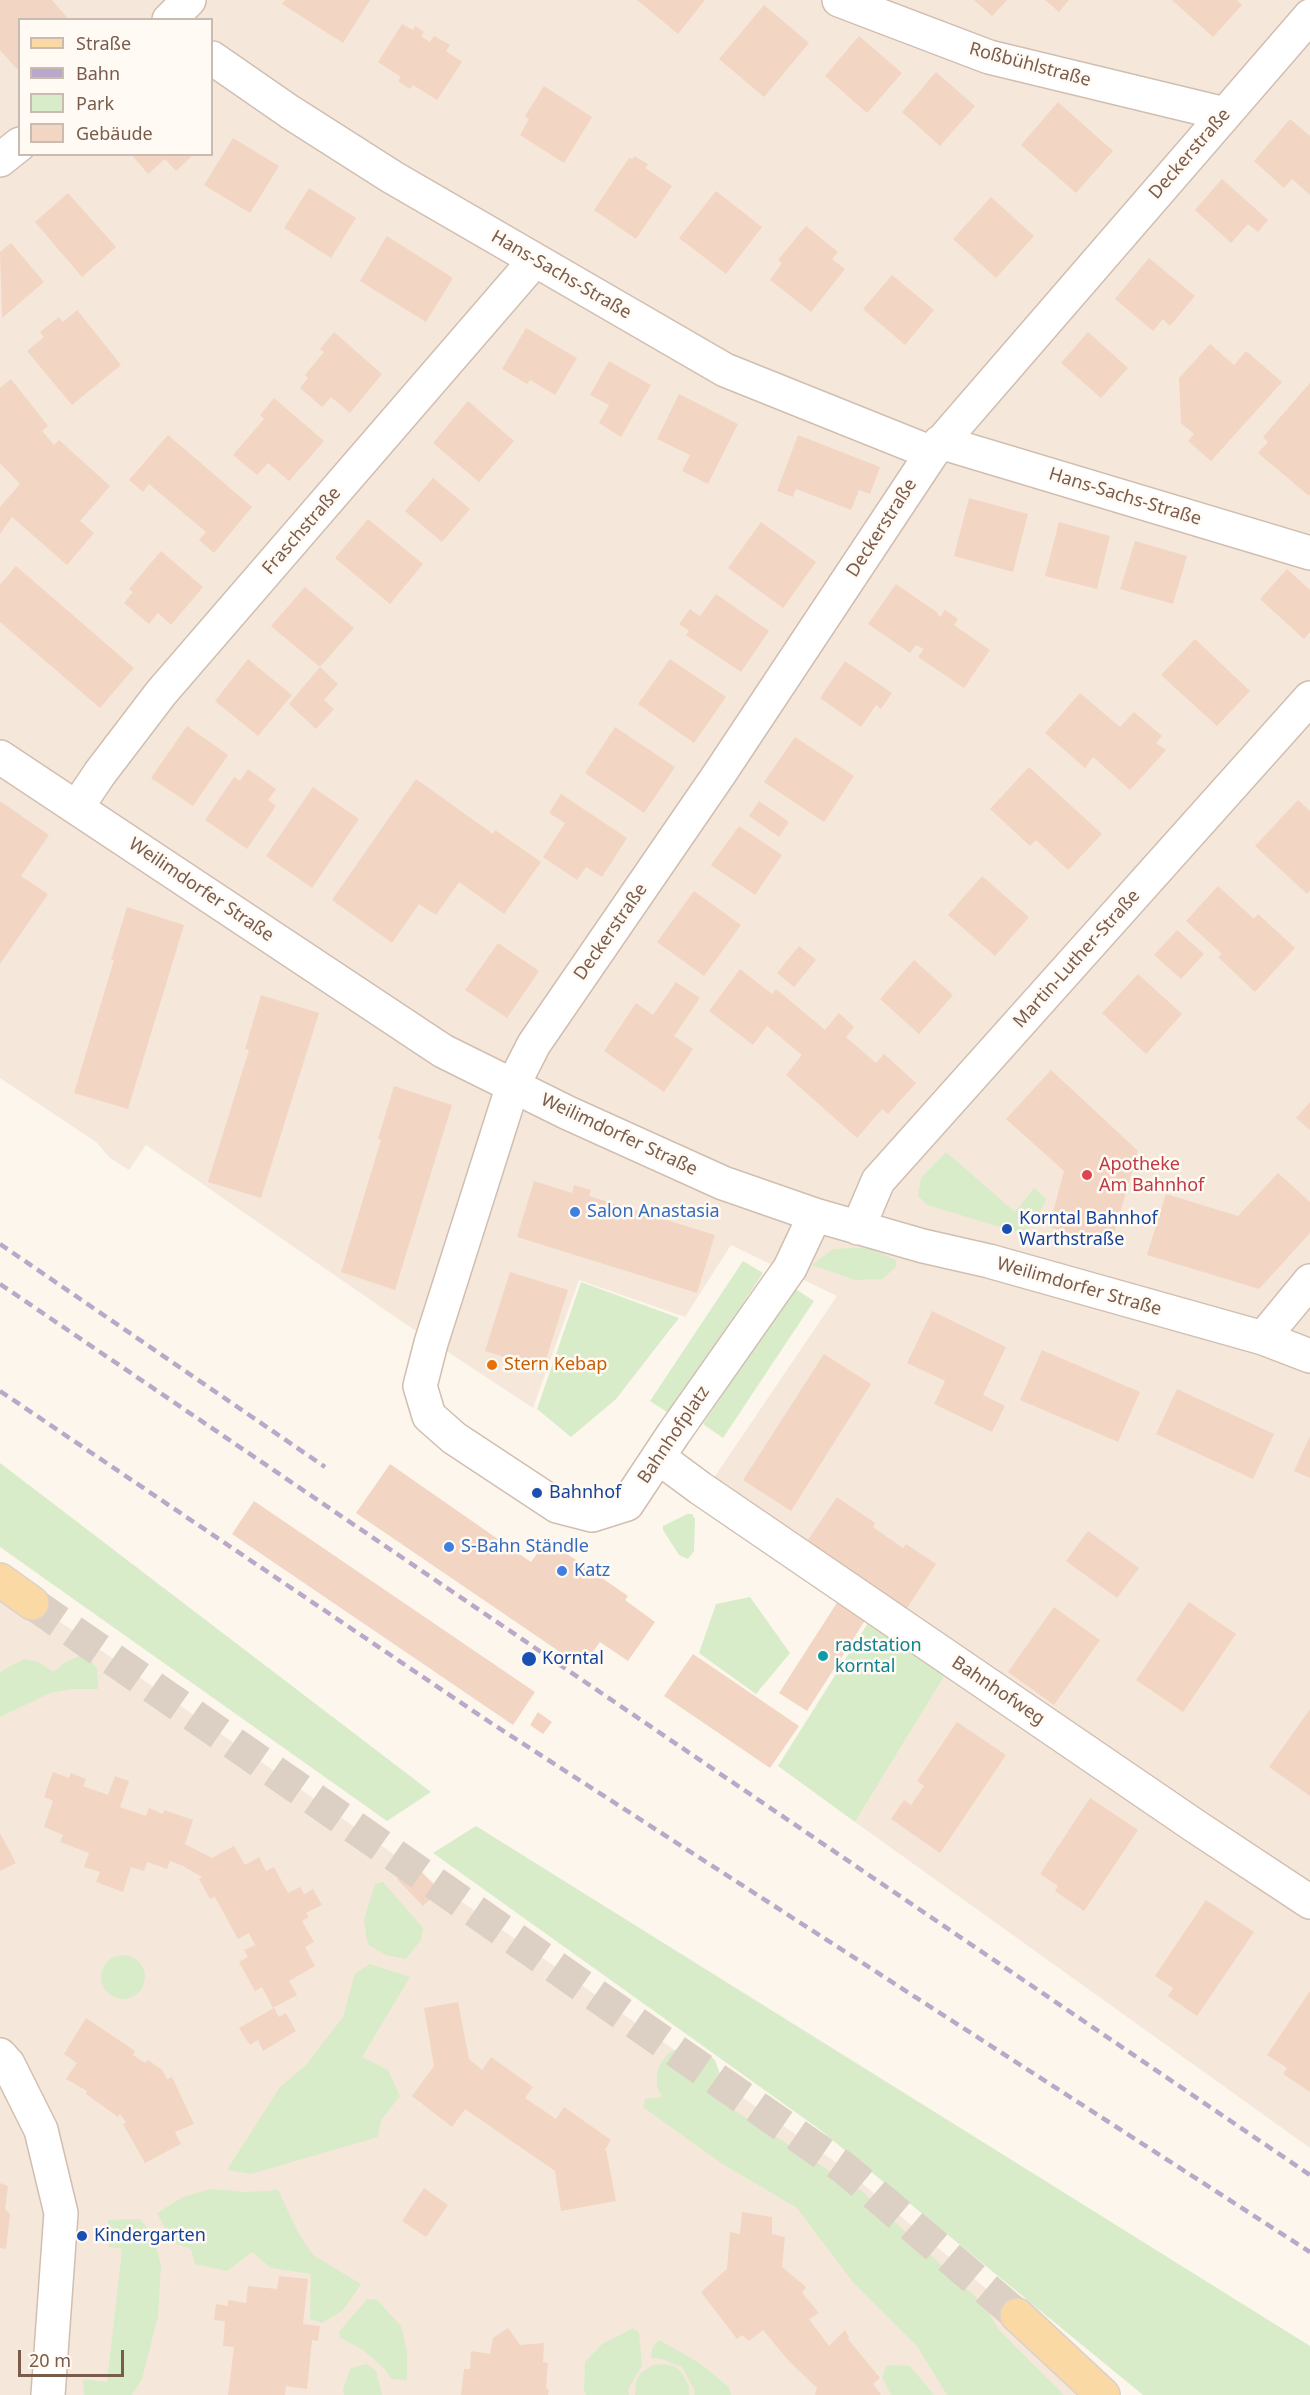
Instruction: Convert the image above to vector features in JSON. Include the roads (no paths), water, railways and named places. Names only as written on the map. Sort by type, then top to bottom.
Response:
[{"type":"main road","points":[[0,1580],[32,1603]]},
{"type":"main road","points":[[1017,2314],[1103,2395]]},
{"type":"street","points":[[171,18],[189,0]]},
{"type":"street","name":"Roßbühlstraße","points":[[839,0],[989,57],[1225,114]]},
{"type":"street","name":"Deckerstraße","points":[[513,1085],[534,1044],[720,773],[936,447],[1310,16]]},
{"type":"street","name":"Hans-Sachs-Straße","points":[[213,59],[290,112],[392,177],[724,370],[936,447],[1310,553]]},
{"type":"street","points":[[0,160],[18,146]]},
{"type":"street","name":"Fraschstraße","points":[[77,807],[100,772],[160,693],[535,260]]},
{"type":"street","name":"Martin-Luther-Straße","points":[[858,1228],[878,1181],[1310,698]]},
{"type":"street","name":"Weilimdorfer Straße","points":[[0,757],[443,1051],[568,1113],[723,1184],[858,1228],[1000,1264],[1263,1338],[1310,1356]]},
{"type":"street","name":"Bahnhofplatz","points":[[513,1085],[431,1343],[420,1386],[429,1416],[454,1438],[557,1506],[592,1515],[627,1504],[790,1268],[814,1215]]},
{"type":"street","points":[[1263,1338],[1310,1281]]},
{"type":"street","name":"Bahnhofweg","points":[[658,1457],[709,1495],[1310,1902]]},
{"type":"street","points":[[0,2055],[8,2064],[41,2130],[61,2213],[48,2395]]},
{"type":"tunnel","points":[[32,1603],[844,2168],[1017,2315]]},
{"type":"railway","points":[[0,1244],[325,1467]]},
{"type":"railway","points":[[0,1284],[1310,2175]]},
{"type":"railway","points":[[0,1391],[491,1723],[1310,2252]]},
{"type":"place","name":"Apotheke Am Bahnhof","points":[[1087,1175]]},
{"type":"place","name":"Salon Anastasia","points":[[575,1212]]},
{"type":"place","name":"Korntal Bahnhof Warthstraße","points":[[1007,1229]]},
{"type":"place","name":"Stern Kebap","points":[[492,1365]]},
{"type":"place","name":"Bahnhof","points":[[537,1493]]},
{"type":"place","name":"S-Bahn Ständle","points":[[449,1547]]},
{"type":"place","name":"Katz","points":[[562,1571]]},
{"type":"place","name":"radstation korntal","points":[[823,1656]]},
{"type":"place","name":"Korntal","points":[[529,1659]]},
{"type":"place","name":"Kindergarten","points":[[82,2236]]}]
